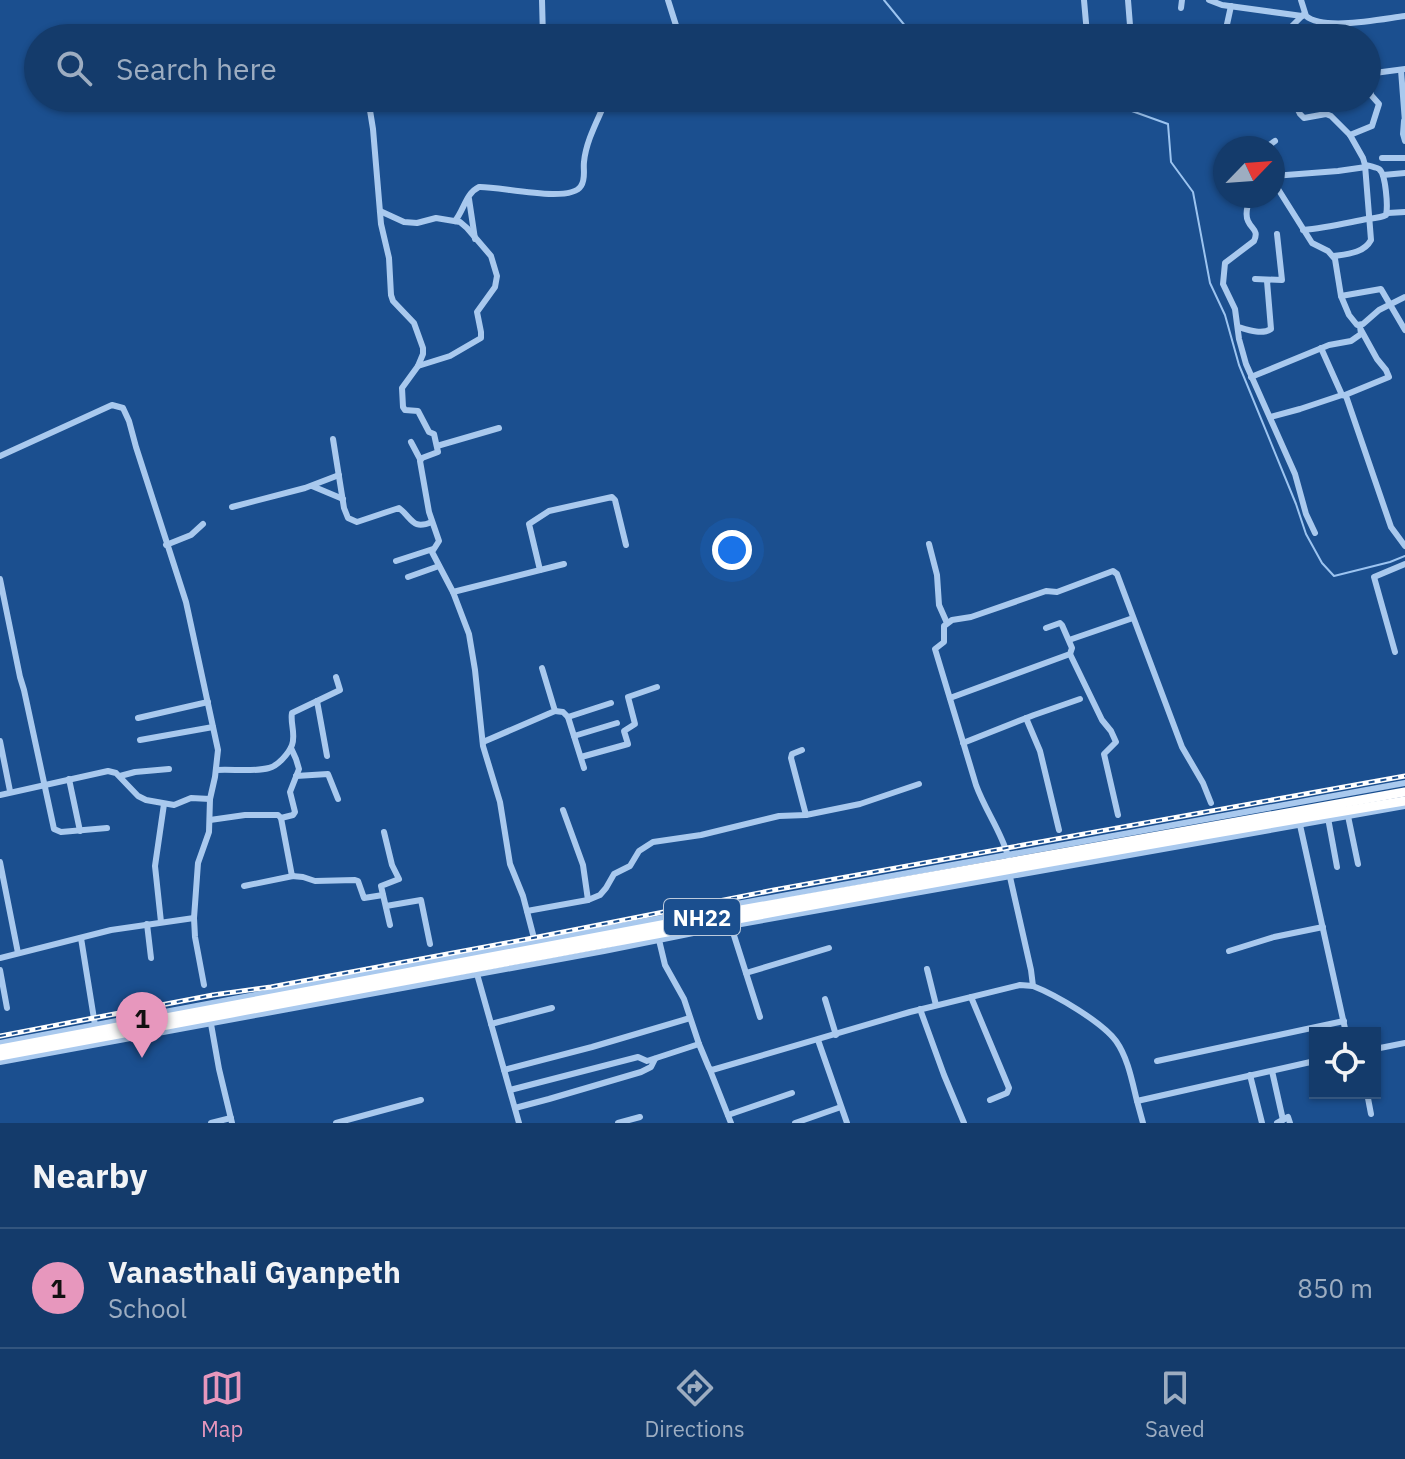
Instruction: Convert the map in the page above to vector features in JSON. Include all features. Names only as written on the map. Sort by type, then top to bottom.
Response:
[{"type":"highway","name":"NH22","points":[[0,1046],[1405,792]]},
{"type":"highway","name":"NH22","points":[[0,1059],[775,912],[1405,804]]},
{"type":"street","points":[[542,0],[543,24]]},
{"type":"street","points":[[668,0],[676,24]]},
{"type":"street","points":[[1084,0],[1086,24]]},
{"type":"street","points":[[1128,0],[1130,24]]},
{"type":"street","points":[[1209,0],[1231,6],[1303,15],[1320,23],[1405,16]]},
{"type":"street","points":[[1301,0],[1303,15]]},
{"type":"street","points":[[1227,24],[1231,6]]},
{"type":"street","points":[[1294,24],[1303,15]]},
{"type":"street","points":[[1381,73],[1403,70],[1405,141]]},
{"type":"street","points":[[370,112],[391,295],[414,323],[423,354],[402,388],[404,414],[418,411],[428,431],[434,434],[438,452],[420,459]]},
{"type":"street","points":[[455,221],[472,190],[482,187],[546,194],[579,189],[584,179],[584,157],[602,112]]},
{"type":"street","points":[[1299,112],[1304,118],[1329,114],[1350,135],[1366,166],[1372,235],[1370,244],[1353,253],[1334,256]]},
{"type":"street","points":[[1350,135],[1372,126],[1377,112]]},
{"type":"street","points":[[1382,158],[1405,158]]},
{"type":"street","points":[[1285,177],[1366,166],[1379,169],[1383,175],[1388,213]]},
{"type":"street","points":[[1383,175],[1405,173]]},
{"type":"street","points":[[469,195],[475,239]]},
{"type":"street","points":[[1270,417],[1343,395],[1389,377],[1341,296],[1334,256],[1312,243],[1285,199]]},
{"type":"street","points":[[1248,208],[1247,218],[1257,236],[1226,261],[1222,279],[1224,289],[1235,309],[1242,353],[1295,474],[1308,520],[1315,533]]},
{"type":"street","points":[[380,211],[404,222],[436,218],[463,225],[491,256],[497,276],[495,287],[477,312],[481,338],[450,356],[418,366]]},
{"type":"street","points":[[1303,230],[1330,228],[1384,217],[1388,213],[1405,212]]},
{"type":"street","points":[[1255,279],[1282,280],[1277,234]]},
{"type":"street","points":[[1238,327],[1260,332],[1271,329],[1267,281]]},
{"type":"street","points":[[1341,296],[1381,289],[1405,330]]},
{"type":"street","points":[[1251,377],[1331,344],[1351,341],[1359,336],[1361,328],[1389,305],[1405,297]]},
{"type":"street","points":[[1321,348],[1343,395],[1391,527],[1405,546]]},
{"type":"street","points":[[0,456],[108,407],[119,406],[127,416],[189,615],[218,750],[210,799],[209,832],[198,863],[194,918],[204,985]]},
{"type":"street","points":[[437,446],[499,428]]},
{"type":"street","points":[[333,439],[346,514],[351,521],[357,522],[399,508],[417,525],[432,522]]},
{"type":"street","points":[[396,561],[433,549],[439,541],[426,501],[420,459],[411,442]]},
{"type":"street","points":[[232,507],[312,486],[339,475]]},
{"type":"street","points":[[312,486],[343,499]]},
{"type":"street","points":[[540,570],[529,524],[549,511],[612,497],[626,545]]},
{"type":"street","points":[[166,545],[191,535],[203,524]]},
{"type":"street","points":[[929,544],[937,576],[939,605],[947,623]]},
{"type":"street","points":[[433,549],[433,555],[453,592],[473,649],[483,742],[500,802],[509,859],[535,942]]},
{"type":"street","points":[[453,592],[564,564]]},
{"type":"street","points":[[1395,652],[1374,577],[1405,564]]},
{"type":"street","points":[[408,577],[439,566]]},
{"type":"street","points":[[1008,856],[980,795],[934,650],[944,642],[943,629],[947,623],[1046,591],[1057,592],[1113,571],[1185,754],[1211,803]]},
{"type":"street","points":[[0,579],[55,831],[107,828]]},
{"type":"street","points":[[1069,640],[1133,618]]},
{"type":"street","points":[[1046,628],[1061,624],[1072,648],[1070,654],[1116,742],[1104,754],[1118,815]]},
{"type":"street","points":[[950,698],[1070,654]]},
{"type":"street","points":[[542,668],[555,711]]},
{"type":"street","points":[[217,770],[270,768],[277,764],[291,748],[291,715],[340,690],[336,677]]},
{"type":"street","points":[[581,757],[627,745],[624,731],[635,725],[628,697],[657,687]]},
{"type":"street","points":[[963,743],[1080,699]]},
{"type":"street","points":[[317,701],[327,756]]},
{"type":"street","points":[[138,718],[208,702]]},
{"type":"street","points":[[568,717],[611,703]]},
{"type":"street","points":[[483,742],[555,711],[563,712],[568,717],[584,768]]},
{"type":"street","points":[[1026,718],[1039,748],[1059,830]]},
{"type":"street","points":[[574,736],[617,723]]},
{"type":"street","points":[[140,740],[213,727]]},
{"type":"street","points":[[0,741],[10,791]]},
{"type":"street","points":[[281,818],[295,814],[290,792],[298,765],[291,748]]},
{"type":"street","points":[[802,750],[790,757],[806,815]]},
{"type":"street","points":[[120,776],[169,769]]},
{"type":"street","points":[[0,795],[103,771],[120,776],[141,798],[177,805],[191,798],[210,799]]},
{"type":"street","points":[[296,776],[328,774],[338,799]]},
{"type":"street","points":[[69,779],[80,831]]},
{"type":"street","points":[[0,1046],[166,1011],[1405,783]]},
{"type":"street","points":[[527,911],[588,900],[603,893],[614,874],[630,866],[642,848],[653,842],[710,833],[767,818],[806,815],[865,803],[919,784]]},
{"type":"street","points":[[1324,799],[1337,867]]},
{"type":"street","points":[[791,814],[802,803]]},
{"type":"street","points":[[161,922],[155,866],[164,804]]},
{"type":"street","points":[[0,1059],[211,1024],[1405,804]]},
{"type":"street","points":[[563,810],[583,865],[588,900]]},
{"type":"street","points":[[210,820],[275,814],[281,818],[293,876]]},
{"type":"street","points":[[1348,816],[1358,864]]},
{"type":"street","points":[[1300,825],[1345,1027]]},
{"type":"street","points":[[384,832],[399,879],[381,886],[390,925]]},
{"type":"street","points":[[1037,851],[1041,872]]},
{"type":"street","points":[[0,862],[18,953]]},
{"type":"street","points":[[244,886],[293,876],[315,881],[355,880],[364,898],[383,895]]},
{"type":"street","points":[[1010,877],[1033,986]]},
{"type":"street","points":[[386,906],[421,900],[430,944]]},
{"type":"street","points":[[0,912],[11,910]]},
{"type":"street","points":[[0,958],[111,930],[194,918]]},
{"type":"street","points":[[147,924],[151,958]]},
{"type":"street","points":[[623,926],[627,946]]},
{"type":"street","points":[[731,926],[760,1017]]},
{"type":"street","points":[[1229,951],[1274,937],[1323,927]]},
{"type":"street","points":[[81,938],[95,1025]]},
{"type":"street","points":[[659,940],[665,965],[684,999],[731,1123]]},
{"type":"street","points":[[746,973],[829,948]]},
{"type":"street","points":[[455,958],[458,978]]},
{"type":"street","points":[[927,969],[936,1005]]},
{"type":"street","points":[[0,970],[7,1008]]},
{"type":"street","points":[[477,974],[519,1123]]},
{"type":"street","points":[[710,1070],[920,1009],[1020,985],[1033,986],[1048,992],[1106,1029],[1118,1043],[1130,1072],[1143,1123]]},
{"type":"street","points":[[971,997],[1009,1088],[1007,1093],[990,1100]]},
{"type":"street","points":[[825,999],[836,1035]]},
{"type":"street","points":[[491,1024],[552,1008]]},
{"type":"street","points":[[920,1009],[964,1123]]},
{"type":"street","points":[[166,1011],[169,1031]]},
{"type":"street","points":[[504,1070],[690,1018]]},
{"type":"street","points":[[1157,1061],[1344,1021]]},
{"type":"street","points":[[211,1024],[232,1121],[211,1123]]},
{"type":"street","points":[[818,1040],[847,1123]]},
{"type":"street","points":[[1381,1048],[1405,1043]]},
{"type":"street","points":[[510,1090],[638,1057],[647,1061],[699,1044]]},
{"type":"street","points":[[515,1108],[641,1072],[651,1067],[655,1059]]},
{"type":"street","points":[[1137,1101],[1309,1062]]},
{"type":"street","points":[[1272,1071],[1280,1121],[1288,1118],[1290,1123]]},
{"type":"street","points":[[1250,1075],[1262,1123]]},
{"type":"street","points":[[728,1115],[792,1093]]},
{"type":"street","points":[[1368,1099],[1371,1114]]},
{"type":"street","points":[[336,1123],[421,1100]]},
{"type":"street","points":[[795,1123],[841,1107]]},
{"type":"street","points":[[618,1123],[640,1117]]},
{"type":"waterway","points":[[884,0],[904,24]]},
{"type":"waterway","points":[[1135,112],[1168,124],[1171,162],[1193,192],[1210,283],[1225,315],[1239,365],[1306,534],[1322,563],[1334,576],[1405,556]]},
{"type":"railway","points":[[0,1036],[533,938],[774,890],[1405,776]]},
{"type":"place","name":"Vanasthali Gyanpeth","points":[[142,1058]]}]
